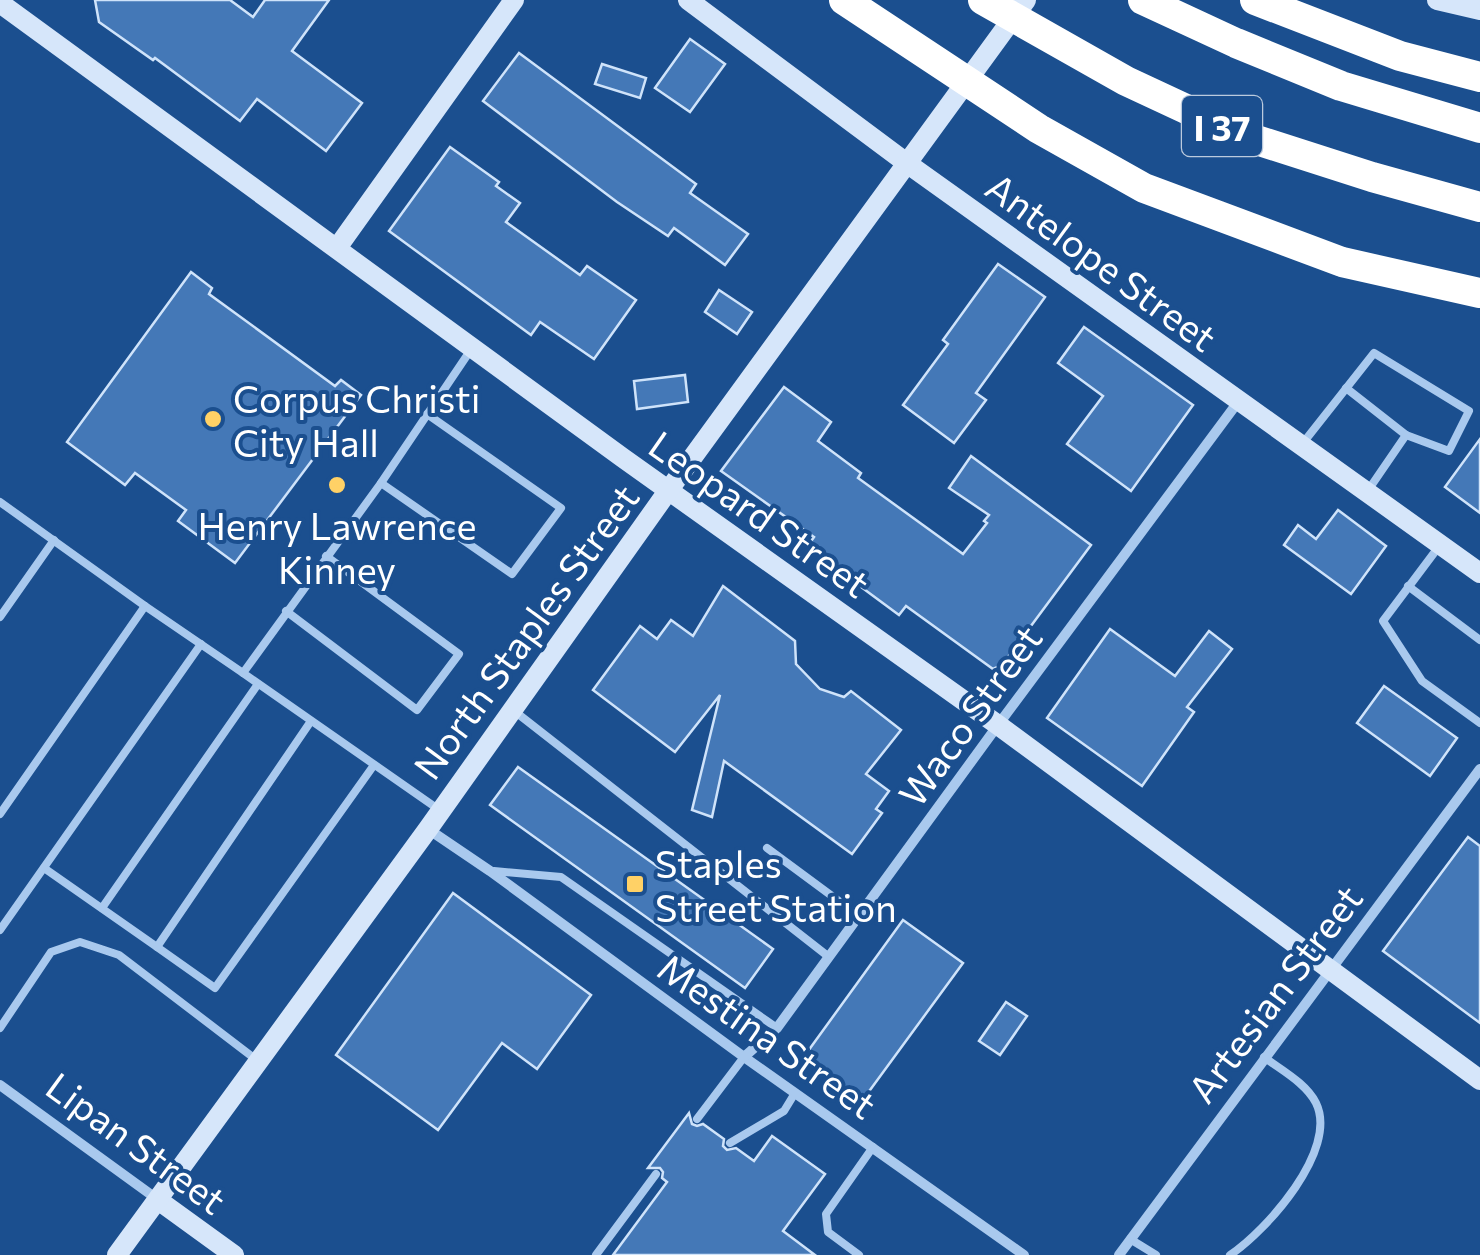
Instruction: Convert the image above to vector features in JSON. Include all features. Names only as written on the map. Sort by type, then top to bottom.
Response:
[{"type":"highway","points":[[844,0],[1039,128],[1144,188],[1342,262],[1480,293]]},
{"type":"highway","name":"I 37","points":[[983,0],[1126,81],[1244,136],[1480,207]]},
{"type":"highway","name":"I 37","points":[[1143,0],[1341,86],[1480,128]]},
{"type":"highway","points":[[1255,0],[1400,56],[1480,77]]},
{"type":"main road","points":[[337,248],[514,0]]},
{"type":"main road","name":"Antelope Street","points":[[688,0],[908,164],[1480,573]]},
{"type":"main road","name":"North Staples Street","points":[[118,1255],[1026,0]]},
{"type":"main road","points":[[1446,2],[1480,10]]},
{"type":"main road","name":"Leopard Street","points":[[5,7],[668,491],[998,725],[1480,1080]]},
{"type":"main road","name":"Lipan Street","points":[[158,1200],[234,1255]]},
{"type":"street","points":[[1446,2],[1480,1]]},
{"type":"street","name":"Waco Street","points":[[744,1057],[777,1028],[1238,402]]},
{"type":"street","name":"Artesian Street","points":[[1118,1255],[1480,769]]},
{"type":"street","name":"Mestina Street","points":[[428,829],[1024,1255]]},
{"type":"street","name":"Lipan Street","points":[[0,1084],[158,1200]]},
{"type":"lane","points":[[243,673],[472,348]]},
{"type":"lane","points":[[1300,446],[1346,388],[1374,353],[1469,411],[1449,450],[1406,436],[1346,388]]},
{"type":"lane","points":[[381,482],[512,574],[561,508],[427,414]]},
{"type":"lane","points":[[1366,493],[1406,436]]},
{"type":"lane","points":[[0,502],[440,810]]},
{"type":"lane","points":[[0,617],[54,540]]},
{"type":"lane","points":[[1440,544],[1383,620],[1422,681],[1480,724]]},
{"type":"lane","points":[[286,611],[417,710],[459,654],[326,556]]},
{"type":"lane","points":[[1408,586],[1480,640]]},
{"type":"lane","points":[[0,814],[145,606]]},
{"type":"lane","points":[[0,930],[201,644]]},
{"type":"lane","points":[[102,908],[258,684]]},
{"type":"lane","points":[[513,710],[829,957]]},
{"type":"lane","points":[[157,947],[311,721]]},
{"type":"lane","points":[[44,868],[215,988],[374,765]]},
{"type":"lane","points":[[767,848],[859,916]]},
{"type":"lane","points":[[490,871],[561,878],[777,1028]]},
{"type":"lane","points":[[0,1028],[51,952],[80,942],[119,955],[258,1061]]},
{"type":"lane","points":[[697,1120],[744,1057]]},
{"type":"lane","points":[[1230,1255],[1284,1205],[1311,1161],[1320,1126],[1318,1106],[1308,1090],[1264,1057]]},
{"type":"lane","points":[[730,1143],[784,1111],[795,1093]]},
{"type":"lane","points":[[859,1255],[828,1232],[826,1214],[873,1147]]},
{"type":"lane","points":[[596,1255],[656,1174]]},
{"type":"lane","points":[[1130,1238],[1156,1255]]},
{"type":"building","points":[[95,0],[230,0],[253,17],[265,0],[329,0],[292,51],[362,103],[326,151],[257,99],[240,121],[99,22]]},
{"type":"building","points":[[690,39],[725,64],[690,112],[655,88]]},
{"type":"building","points":[[519,53],[696,184],[690,193],[748,234],[725,265],[674,228],[668,236],[617,202],[483,101]]},
{"type":"building","points":[[602,64],[646,78],[640,98],[595,84]]},
{"type":"building","points":[[450,147],[499,182],[496,186],[520,203],[506,222],[580,275],[587,266],[636,300],[594,359],[540,322],[531,335],[389,231]]},
{"type":"building","points":[[998,264],[1045,297],[976,393],[986,400],[954,443],[903,405],[948,344],[943,340]]},
{"type":"building","name":"Corpus Christi City Hall","points":[[191,272],[212,288],[209,294],[335,386],[341,380],[361,395],[235,563],[178,521],[186,510],[135,473],[125,485],[67,442]]},
{"type":"building","points":[[719,290],[752,312],[737,334],[705,312]]},
{"type":"building","points":[[1084,327],[1193,405],[1131,491],[1067,444],[1103,396],[1058,363]]},
{"type":"building","points":[[685,375],[688,402],[637,409],[634,381]]},
{"type":"building","points":[[784,387],[831,422],[818,441],[861,473],[858,478],[963,554],[989,515],[949,488],[971,456],[1091,545],[1002,665],[993,669],[906,606],[899,615],[807,547],[814,537],[721,471]]},
{"type":"building","points":[[1480,439],[1480,513],[1445,487]]},
{"type":"building","points":[[1338,510],[1386,546],[1351,594],[1284,545],[1298,525],[1316,539]]},
{"type":"building","points":[[723,586],[795,641],[796,664],[820,689],[844,697],[851,691],[901,730],[866,774],[889,791],[876,809],[882,813],[852,854],[724,761],[712,817],[692,810],[720,695],[675,752],[593,690],[640,626],[657,639],[671,620],[693,636]]},
{"type":"building","points":[[1110,629],[1175,676],[1209,631],[1232,649],[1187,707],[1194,712],[1142,786],[1047,718]]},
{"type":"building","points":[[1384,686],[1457,738],[1430,776],[1357,723]]},
{"type":"building","points":[[518,767],[773,949],[745,988],[490,805]]},
{"type":"building","points":[[1468,837],[1480,846],[1480,1023],[1383,951]]},
{"type":"building","points":[[453,893],[591,995],[537,1069],[502,1043],[438,1130],[336,1055]]},
{"type":"building","points":[[903,920],[963,963],[862,1101],[803,1058]]},
{"type":"building","points":[[1006,1002],[1027,1016],[1000,1055],[979,1041]]},
{"type":"building","points":[[689,1113],[692,1124],[703,1124],[724,1139],[727,1150],[736,1148],[754,1161],[772,1136],[825,1174],[783,1231],[815,1255],[613,1255],[667,1182],[660,1168],[648,1168]]},
{"type":"place","name":"Corpus Christi City Hall","points":[[213,419]]},
{"type":"place","name":"Henry Lawrence Kinney","points":[[337,485]]},
{"type":"place","name":"Staples Street Station","points":[[635,884]]}]
